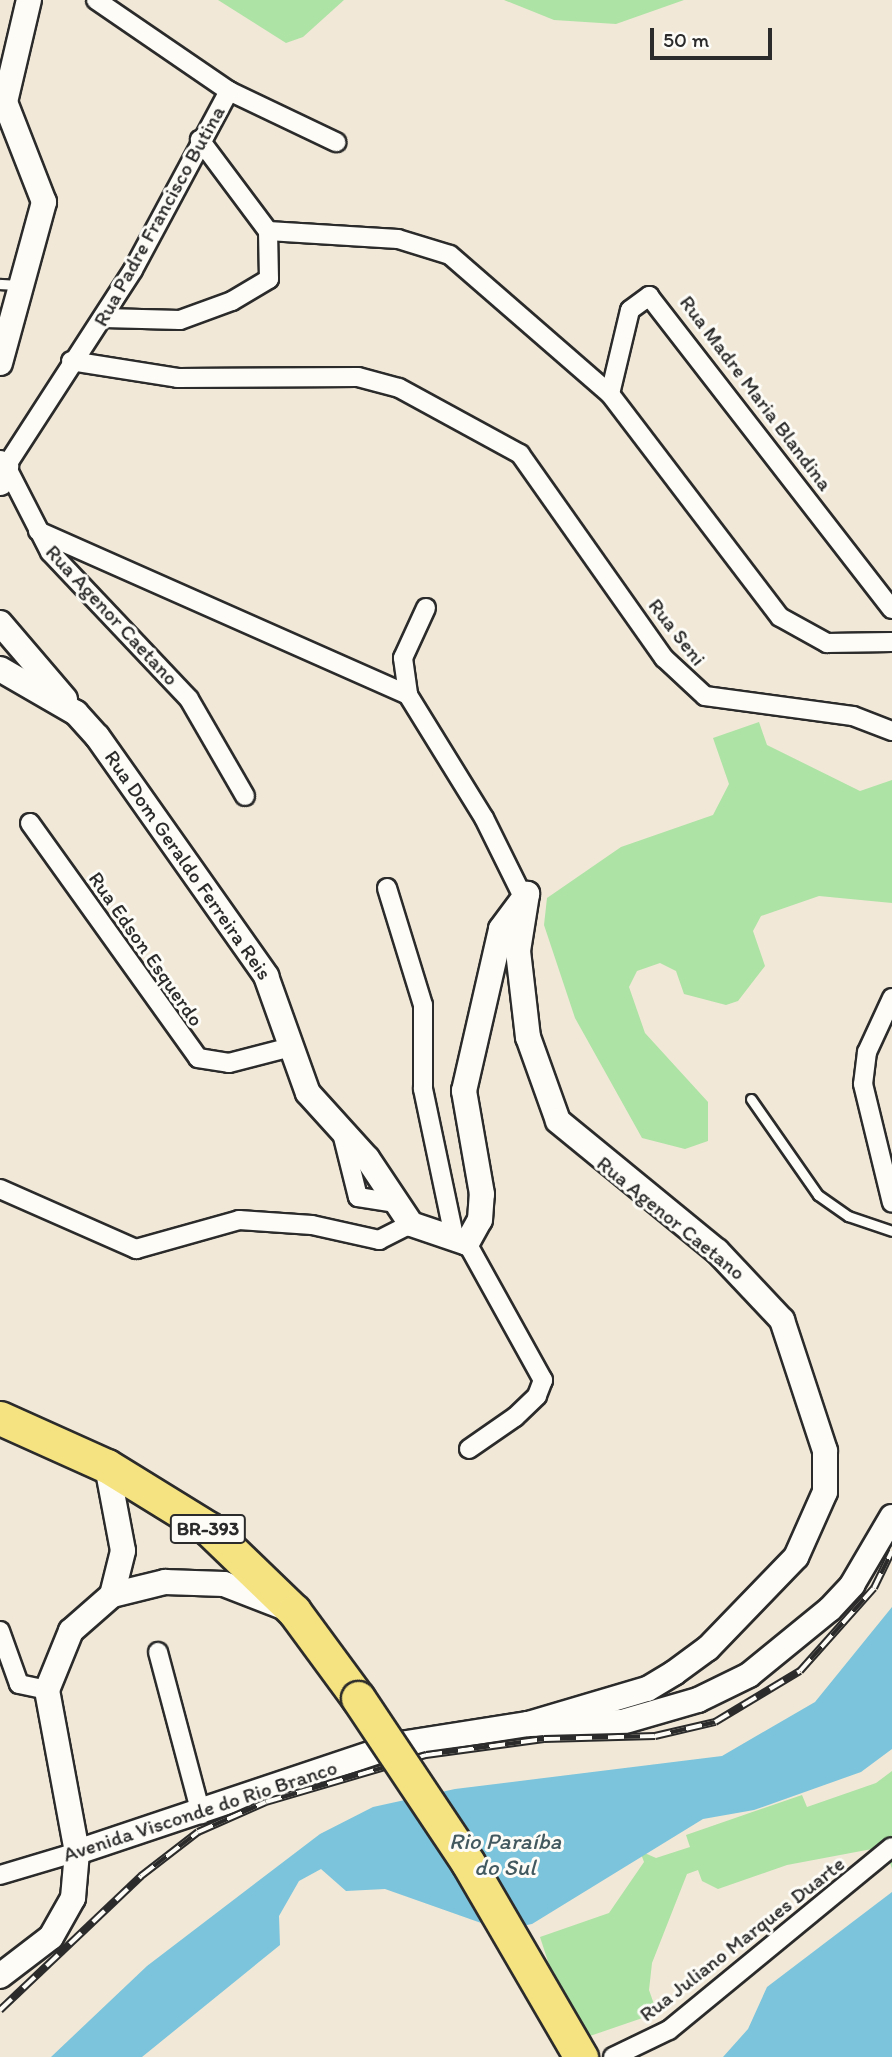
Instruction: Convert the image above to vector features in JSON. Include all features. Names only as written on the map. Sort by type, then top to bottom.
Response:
[{"type":"highway","name":"BR-393","points":[[0,1418],[107,1466],[209,1529],[294,1611],[358,1698],[468,1863],[581,2057]]},
{"type":"street","points":[[0,363],[12,285],[44,202],[36,167],[8,116],[5,86],[29,0]]},
{"type":"street","points":[[96,0],[229,91],[336,142]]},
{"type":"street","name":"Rua Padre Francisco Butina","points":[[2,471],[71,361],[104,318],[229,91]]},
{"type":"street","points":[[104,318],[180,320],[254,291],[273,266],[268,231],[200,140]]},
{"type":"street","points":[[268,231],[398,239],[450,255],[610,394],[780,617],[801,634],[827,643],[892,642]]},
{"type":"street","name":"Rua Madre Maria Blandina","points":[[610,394],[630,310],[649,296],[892,609]]},
{"type":"street","name":"Rua Seni","points":[[71,361],[178,378],[304,374],[358,377],[399,388],[506,442],[557,503],[664,658],[705,696],[853,716],[892,731]]},
{"type":"street","name":"Rua Agenor Caetano","points":[[2,471],[56,559],[189,699],[245,796]]},
{"type":"street","points":[[38,531],[408,695]]},
{"type":"street","name":"Rua Agenor Caetano","points":[[426,608],[403,658],[408,695],[484,818],[521,893],[528,898],[518,951],[528,1037],[547,1101],[573,1139],[717,1251],[770,1303],[800,1360],[825,1451],[825,1492],[796,1557],[708,1648],[647,1689],[528,1724]]},
{"type":"street","points":[[0,623],[76,713]]},
{"type":"street","name":"Rua Dom Geraldo Ferreira Reis","points":[[0,669],[76,713],[117,761],[266,976],[287,1048],[308,1093],[341,1130],[411,1224]]},
{"type":"street","name":"Rua Edson Esquerdo","points":[[30,823],[198,1058],[229,1063],[287,1048]]},
{"type":"street","points":[[387,888],[423,1005],[423,1089],[461,1242],[543,1380],[537,1396],[514,1417],[469,1449]]},
{"type":"street","points":[[461,1242],[480,1220],[482,1194],[464,1091],[496,943],[521,893]]},
{"type":"street","points":[[892,998],[867,1052],[863,1084],[892,1203]]},
{"type":"street","points":[[0,1189],[136,1248],[239,1220],[300,1223],[379,1240],[411,1224],[461,1242]]},
{"type":"street","points":[[107,1466],[123,1551],[112,1595]]},
{"type":"street","points":[[528,1724],[632,1720],[725,1689],[837,1601],[892,1517]]},
{"type":"street","points":[[0,1976],[51,1937],[74,1898],[77,1852],[47,1690],[71,1631],[112,1595],[203,1580],[294,1611]]},
{"type":"street","points":[[0,1630],[19,1684],[47,1690]]},
{"type":"street","points":[[158,1651],[201,1814]]},
{"type":"street","name":"Avenida Visconde do Rio Branco","points":[[0,1875],[201,1814],[400,1744],[528,1724]]},
{"type":"street","name":"Rua Juliano Marques Duarte","points":[[613,2057],[669,2030],[892,1847]]},
{"type":"lane","points":[[751,1099],[818,1195],[848,1216],[892,1231]]},
{"type":"green space","points":[[218,0],[344,0],[303,37],[286,43]]},
{"type":"green space","points":[[504,0],[684,0],[616,24],[554,20]]},
{"type":"green space","points":[[759,722],[767,745],[860,791],[892,780],[892,903],[819,896],[761,916],[753,931],[765,966],[738,1001],[726,1005],[684,994],[676,971],[660,963],[637,971],[629,987],[645,1033],[708,1102],[708,1141],[685,1149],[642,1138],[575,1018],[544,925],[547,898],[621,847],[713,815],[729,784],[713,738]]},
{"type":"green space","points":[[892,1771],[892,1869],[888,1857],[872,1849],[787,1865],[718,1889],[702,1881],[698,1870],[687,1874],[652,1963],[649,1990],[657,2013],[587,2037],[555,1983],[540,1937],[609,1913],[644,1862],[640,1851],[656,1858],[690,1847],[686,1835],[802,1795],[807,1807],[876,1783]]},
{"type":"water","name":"Rio Paraíba do Sul","points":[[892,1607],[892,1749],[861,1772],[754,1810],[703,1819],[532,1924],[501,1930],[385,1889],[346,1891],[321,1869],[299,1881],[279,1916],[280,1945],[142,2057],[51,2057],[147,1966],[320,1834],[373,1807],[455,1789],[722,1756],[815,1702]]},
{"type":"water","points":[[892,1892],[892,2057],[723,2057],[748,2029],[767,1987]]},
{"type":"railway","points":[[0,2010],[141,1876],[198,1832],[266,1802],[426,1755],[544,1739],[655,1736],[715,1722],[800,1671],[874,1588],[892,1551]]}]
